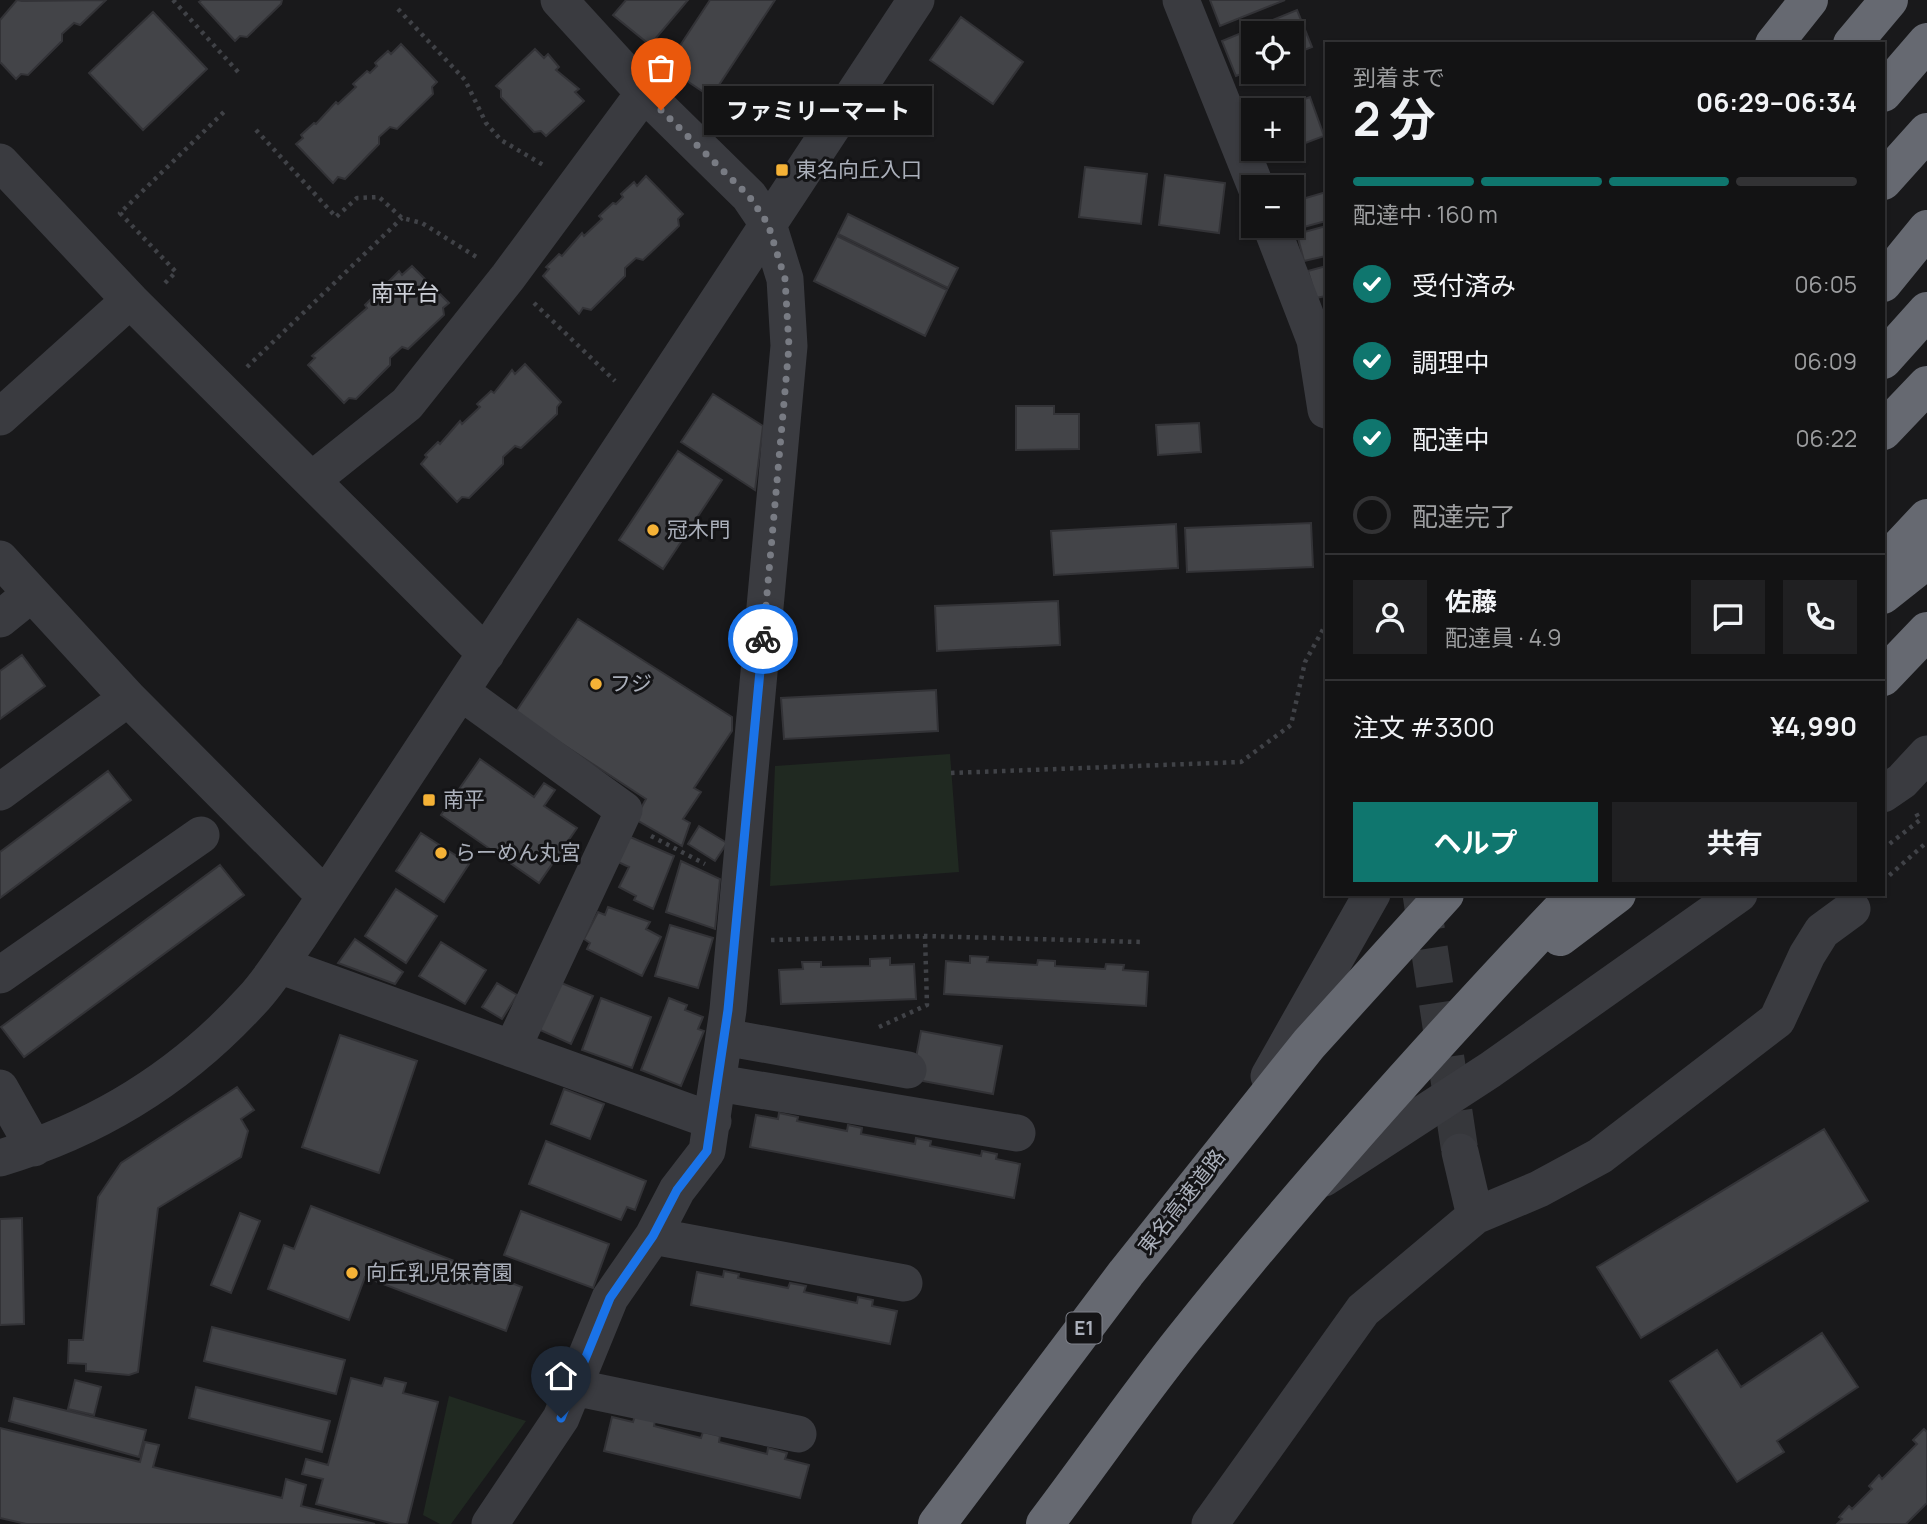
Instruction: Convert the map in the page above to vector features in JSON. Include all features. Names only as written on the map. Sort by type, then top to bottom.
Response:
[{"type":"highway","points":[[1854,42],[1889,0]]},
{"type":"highway","points":[[1885,91],[1927,42]]},
{"type":"highway","points":[[1885,179],[1927,132]]},
{"type":"highway","points":[[1885,281],[1927,229]]},
{"type":"highway","points":[[1885,358],[1927,311]]},
{"type":"highway","points":[[1885,430],[1927,385]]},
{"type":"highway","points":[[1885,563],[1927,518]]},
{"type":"highway","points":[[1885,593],[1927,560]]},
{"type":"highway","points":[[1885,675],[1927,631]]},
{"type":"highway","points":[[1885,689],[1927,657]]},
{"type":"highway","points":[[1308,1044],[1409,896]]},
{"type":"highway","name":"東名高速道路","points":[[937,1524],[1126,1273],[1308,1044],[1443,896]]},
{"type":"highway","points":[[1045,1524],[1183,1339],[1305,1191],[1474,1002],[1574,896]]},
{"type":"highway","points":[[1474,1002],[1614,896]]},
{"type":"street","points":[[495,1523],[561,1418],[610,1298],[653,1236],[677,1190],[707,1151],[735,940],[789,346],[785,279],[768,224],[749,196],[644,93],[559,0]]},
{"type":"street","points":[[0,1088],[17,1153],[106,1117],[149,1089],[205,1047],[253,999],[279,965],[461,692],[916,0]]},
{"type":"street","points":[[1181,0],[1251,175]]},
{"type":"street","points":[[312,480],[407,404],[508,277],[644,93]]},
{"type":"street","points":[[0,162],[145,294],[312,480],[486,653]]},
{"type":"street","points":[[1276,238],[1315,340],[1325,404]]},
{"type":"street","points":[[0,417],[145,294]]},
{"type":"street","points":[[0,559],[128,698],[325,896]]},
{"type":"street","points":[[0,619],[31,594]]},
{"type":"street","points":[[461,692],[624,810],[512,1049]]},
{"type":"street","points":[[0,792],[128,698]]},
{"type":"street","points":[[1885,793],[1902,781],[1927,754]]},
{"type":"street","points":[[0,975],[201,835]]},
{"type":"street","points":[[1236,1134],[1371,896]]},
{"type":"street","points":[[1305,1191],[1490,1070],[1736,896]]},
{"type":"street","points":[[1210,1524],[1363,1310],[1475,1216],[1539,1189],[1600,1156],[1777,1020],[1807,955],[1822,931],[1852,909]]},
{"type":"street","points":[[279,965],[713,1121]]},
{"type":"street","points":[[724,1037],[908,1070]]},
{"type":"street","points":[[718,1083],[1017,1133]]},
{"type":"street","points":[[1460,1152],[1475,1216]]},
{"type":"street","points":[[653,1236],[904,1283]]},
{"type":"street","points":[[573,1387],[798,1434]]},
{"type":"path","points":[[176,1],[239,73]]},
{"type":"path","points":[[398,9],[465,80],[486,123],[501,140],[544,166],[580,181]]},
{"type":"path","points":[[145,294],[176,272],[120,213],[226,110]]},
{"type":"path","points":[[256,130],[336,217],[357,198],[379,197],[402,218],[422,223],[508,277],[615,381]]},
{"type":"path","points":[[242,372],[402,218]]},
{"type":"path","points":[[951,774],[1241,762],[1291,725],[1305,662],[1325,626]]},
{"type":"path","points":[[620,819],[680,853],[740,880]]},
{"type":"path","points":[[1885,847],[1920,820]]},
{"type":"path","points":[[1885,879],[1927,842]]},
{"type":"path","points":[[735,940],[925,936],[1141,942]]},
{"type":"path","points":[[868,1063],[873,1030],[927,1005],[925,936]]},
{"type":"shaded area","points":[[950,754],[959,872],[770,886],[775,766]]},
{"type":"shaded area","points":[[449,1396],[526,1421],[451,1524],[440,1524],[423,1515]]},
{"type":"building","points":[[17,0],[106,0],[80,25],[74,23],[62,34],[62,41],[28,75],[21,74],[16,79],[0,62],[0,20]]},
{"type":"building","points":[[282,0],[247,37],[240,36],[235,41],[199,2]]},
{"type":"building","points":[[626,0],[688,0],[650,45],[613,15]]},
{"type":"building","points":[[710,0],[775,0],[711,97],[666,67]]},
{"type":"building","points":[[1210,0],[1285,0],[1220,26]]},
{"type":"building","points":[[1297,10],[1301,21],[1270,21]]},
{"type":"building","points":[[153,12],[207,69],[143,130],[89,73]]},
{"type":"building","points":[[961,17],[1023,62],[993,104],[930,60]]},
{"type":"building","points":[[1304,27],[1312,47],[1304,50]]},
{"type":"building","points":[[1241,33],[1241,74],[1236,76],[1222,41]]},
{"type":"building","points":[[401,44],[437,82],[432,87],[433,94],[397,129],[390,127],[379,137],[379,144],[345,179],[338,177],[333,183],[296,144],[303,138],[301,135],[356,87],[353,84],[377,66],[375,63],[388,51],[391,54]]},
{"type":"building","points":[[535,49],[544,58],[548,54],[559,67],[556,70],[579,89],[575,92],[584,101],[546,136],[541,131],[534,132],[501,97],[501,90],[496,86]]},
{"type":"building","points":[[1310,97],[1324,136],[1304,144],[1304,99]]},
{"type":"building","points":[[1085,167],[1147,174],[1141,224],[1079,217]]},
{"type":"building","points":[[1165,175],[1225,183],[1219,233],[1159,225]]},
{"type":"building","points":[[646,176],[683,214],[678,219],[679,226],[643,260],[636,258],[625,268],[625,276],[591,310],[583,308],[579,314],[543,276],[549,269],[546,267],[559,254],[562,256],[582,233],[584,236],[602,219],[599,216],[613,203],[616,204],[623,197],[621,194],[634,182],[637,186]]},
{"type":"building","points":[[1325,192],[1325,221],[1304,227],[1304,198]]},
{"type":"building","points":[[848,214],[958,268],[948,288],[838,234]]},
{"type":"building","points":[[1325,226],[1325,256],[1304,261],[1298,238],[1304,238],[1304,232]]},
{"type":"building","points":[[837,236],[947,290],[925,336],[814,281]]},
{"type":"building","points":[[412,266],[449,303],[443,308],[444,315],[408,349],[402,347],[390,358],[390,365],[356,399],[349,398],[344,403],[308,365],[315,358],[312,356],[367,308],[365,305],[378,292],[381,294],[389,286],[386,284],[399,271],[402,275]]},
{"type":"building","points":[[1325,266],[1325,296],[1316,298],[1308,271]]},
{"type":"building","points":[[525,364],[561,402],[557,407],[557,414],[521,448],[515,446],[503,457],[503,464],[469,498],[462,497],[457,502],[421,464],[427,457],[425,455],[438,442],[440,444],[460,421],[462,424],[480,407],[477,404],[491,391],[494,393],[512,370],[515,374]]},
{"type":"building","points":[[713,394],[763,426],[755,490],[681,442]]},
{"type":"building","points":[[1016,406],[1054,406],[1054,414],[1079,414],[1079,449],[1016,450]]},
{"type":"building","points":[[1199,423],[1201,452],[1158,455],[1156,425]]},
{"type":"building","points":[[678,451],[722,480],[663,569],[619,540]]},
{"type":"building","points":[[1311,523],[1313,567],[1187,572],[1185,528]]},
{"type":"building","points":[[1176,524],[1178,568],[1054,575],[1051,531]]},
{"type":"building","points":[[1058,601],[1060,645],[937,651],[935,606]]},
{"type":"building","points":[[578,619],[732,717],[732,731],[694,788],[701,792],[683,819],[690,823],[682,846],[635,819],[646,799],[515,713]]},
{"type":"building","points":[[22,655],[45,686],[0,719],[0,671]]},
{"type":"building","points":[[936,690],[938,731],[784,739],[781,698]]},
{"type":"building","points":[[480,759],[534,797],[544,783],[555,790],[544,806],[577,828],[539,883],[441,815]]},
{"type":"building","points":[[108,771],[131,800],[0,898],[0,852]]},
{"type":"building","points":[[699,826],[727,843],[715,861],[688,844]]},
{"type":"building","points":[[421,833],[469,864],[444,902],[396,871]]},
{"type":"building","points":[[628,836],[674,856],[653,909],[634,900],[636,896],[619,887],[629,867],[616,861]]},
{"type":"building","points":[[681,861],[720,879],[715,929],[666,912]]},
{"type":"building","points":[[220,865],[244,895],[24,1057],[1,1027]]},
{"type":"building","points":[[396,889],[437,916],[406,963],[365,936]]},
{"type":"building","points":[[608,907],[650,922],[646,929],[661,937],[642,976],[587,949],[590,943],[584,939],[598,912],[605,915]]},
{"type":"building","points":[[670,925],[713,938],[698,988],[655,976]]},
{"type":"building","points":[[355,939],[403,972],[395,984],[338,963]]},
{"type":"building","points":[[441,942],[486,970],[465,1004],[419,976]]},
{"type":"building","points":[[970,956],[988,957],[987,962],[1037,965],[1038,960],[1055,961],[1055,966],[1105,969],[1106,964],[1124,965],[1123,970],[1148,972],[1146,1006],[944,994],[946,961],[970,963]]},
{"type":"building","points":[[890,958],[890,965],[914,964],[916,999],[781,1004],[779,970],[803,969],[802,962],[821,962],[821,967],[870,966],[870,959]]},
{"type":"building","points":[[559,982],[593,996],[571,1044],[538,1029]]},
{"type":"building","points":[[497,983],[517,995],[502,1019],[482,1007]]},
{"type":"building","points":[[601,998],[651,1017],[632,1068],[582,1050]]},
{"type":"building","points":[[669,998],[687,1005],[685,1010],[703,1017],[698,1029],[704,1031],[681,1086],[641,1070]]},
{"type":"building","points":[[921,1031],[1002,1046],[993,1094],[912,1079]]},
{"type":"building","points":[[340,1035],[417,1061],[379,1173],[302,1147]]},
{"type":"building","points":[[237,1087],[254,1110],[241,1119],[248,1131],[241,1157],[158,1208],[138,1372],[129,1375],[86,1371],[86,1364],[68,1363],[69,1340],[83,1340],[98,1197],[121,1163]]},
{"type":"building","points":[[564,1089],[604,1104],[590,1139],[551,1124]]},
{"type":"building","points":[[779,1113],[798,1117],[797,1121],[847,1131],[848,1125],[862,1128],[861,1134],[915,1144],[916,1138],[931,1141],[930,1146],[981,1156],[982,1151],[997,1154],[996,1159],[1020,1164],[1014,1198],[750,1147],[756,1115],[778,1119]]},
{"type":"building","points":[[1824,1129],[1868,1201],[1641,1338],[1597,1267]]},
{"type":"building","points":[[546,1141],[646,1181],[635,1210],[627,1207],[621,1220],[529,1184]]},
{"type":"building","points":[[311,1206],[522,1287],[506,1331],[365,1277],[349,1320],[268,1289],[284,1245],[294,1249]]},
{"type":"building","points":[[521,1211],[609,1244],[593,1288],[504,1255]]},
{"type":"building","points":[[240,1213],[260,1221],[231,1293],[211,1285]]},
{"type":"building","points":[[22,1218],[24,1324],[0,1325],[0,1219]]},
{"type":"building","points":[[724,1271],[739,1274],[738,1278],[788,1288],[790,1283],[806,1286],[804,1292],[857,1303],[858,1297],[873,1300],[872,1306],[897,1311],[890,1344],[691,1305],[697,1272],[723,1277]]},
{"type":"building","points":[[212,1327],[345,1360],[336,1394],[204,1361]]},
{"type":"building","points":[[1822,1333],[1858,1387],[1777,1441],[1784,1452],[1737,1482],[1670,1381],[1717,1350],[1741,1387]]},
{"type":"building","points":[[351,1378],[382,1386],[385,1378],[406,1383],[403,1393],[438,1402],[407,1524],[394,1524],[316,1504],[323,1479],[302,1474],[306,1459],[328,1465]]},
{"type":"building","points":[[75,1380],[101,1387],[94,1415],[68,1409]]},
{"type":"building","points":[[196,1387],[330,1421],[322,1452],[189,1418]]},
{"type":"building","points":[[14,1398],[146,1430],[139,1457],[9,1421]]},
{"type":"building","points":[[635,1416],[655,1421],[654,1426],[701,1438],[703,1432],[720,1436],[719,1442],[767,1454],[768,1448],[787,1453],[785,1459],[809,1465],[800,1498],[604,1451],[612,1417],[633,1422]]},
{"type":"building","points":[[0,1428],[140,1462],[145,1442],[159,1445],[153,1467],[282,1498],[286,1479],[306,1485],[301,1506],[375,1524],[26,1524],[0,1518]]},
{"type":"building","points":[[1924,1429],[1927,1432],[1927,1503],[1906,1524],[1837,1524],[1842,1519],[1839,1517],[1849,1506],[1852,1509],[1872,1489],[1869,1486],[1879,1475],[1882,1479],[1917,1444],[1913,1440]]},
{"type":"tunnel","points":[[1421,896],[1460,1152]]},
{"type":"way so far","points":[[661,110],[749,196],[768,224],[785,279],[789,314],[787,391],[763,639]]},
{"type":"place","name":"ファミリーマート","points":[[661,110]]},
{"type":"place","name":"東名向丘入口","points":[[782,170]]},
{"type":"place","name":"冠木門","points":[[653,530]]},
{"type":"place","name":"フジ","points":[[596,684]]},
{"type":"place","name":"南平","points":[[429,800]]},
{"type":"place","name":"らーめん丸宮","points":[[441,853]]},
{"type":"place","name":"向丘乳児保育園","points":[[352,1273]]},
{"type":"district","name":"南平台","points":[[405,293]]},
{"type":"route","points":[[561,1418],[610,1298],[653,1236],[677,1190],[707,1151],[728,1010],[763,639]]}]
